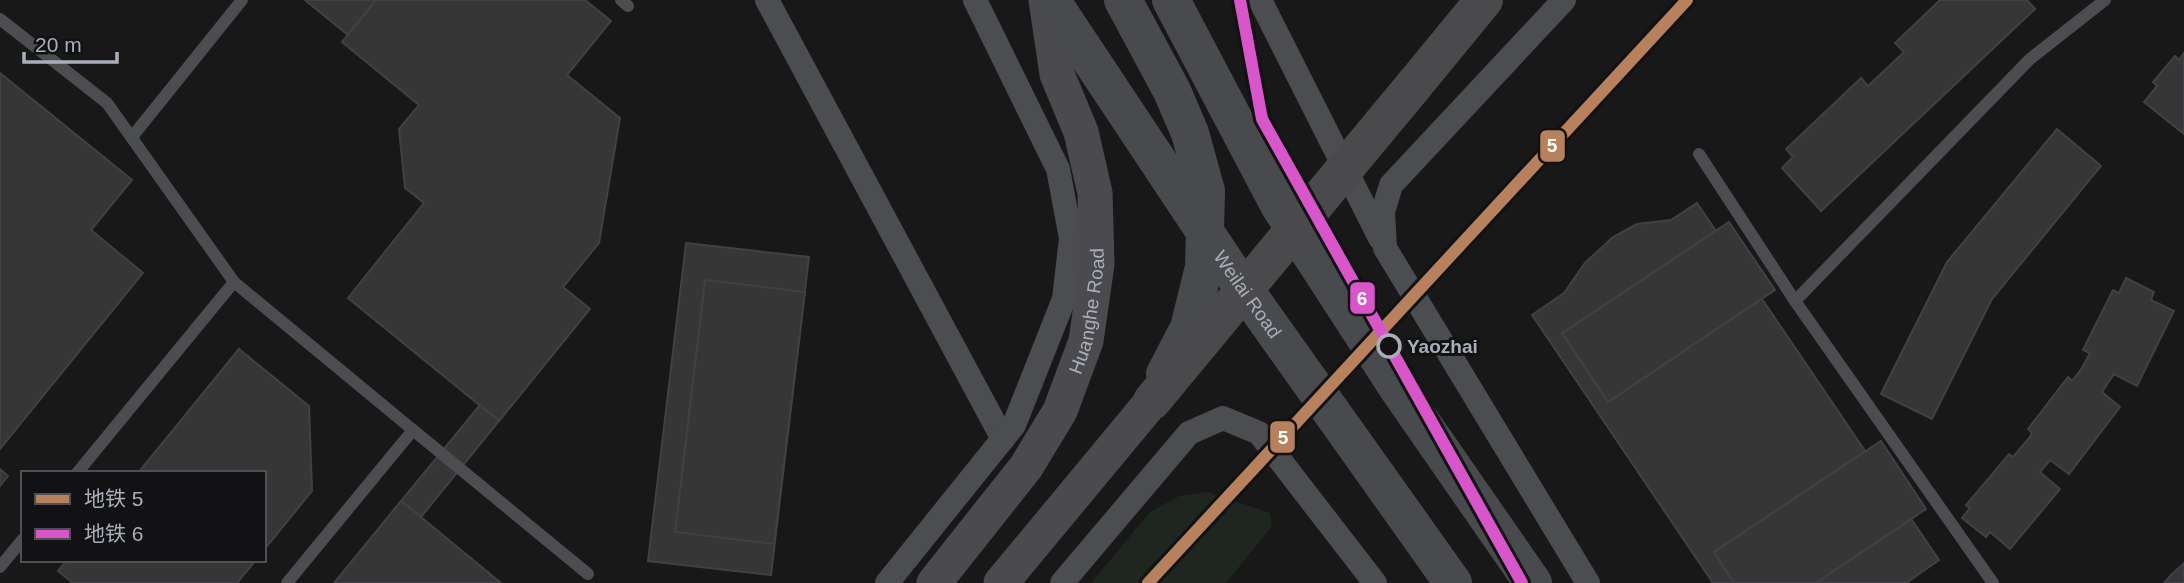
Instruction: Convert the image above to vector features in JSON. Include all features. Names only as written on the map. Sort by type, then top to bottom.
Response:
[{"type":"highway","points":[[1152,401],[1484,0]]},
{"type":"main road","name":"Huanghe Road","points":[[934,583],[1026,467],[1060,411],[1086,341],[1097,264],[1095,193],[1081,132],[1057,74],[1048,0]]},
{"type":"main road","name":"Weilai Road","points":[[1048,0],[1227,265],[1453,583]]},
{"type":"main road","points":[[1001,583],[1152,401],[1189,328],[1204,267],[1206,191],[1189,133],[1172,91],[1123,0]]},
{"type":"main road","points":[[1171,0],[1279,205],[1397,387],[1534,583]]},
{"type":"street","points":[[767,0],[1003,439]]},
{"type":"street","points":[[887,583],[1014,425],[1064,299],[1071,238],[1058,169],[975,0]]},
{"type":"street","points":[[1260,0],[1385,248],[1588,583]]},
{"type":"street","points":[[1385,248],[1383,212],[1391,185],[1564,0]]},
{"type":"street","points":[[1062,583],[1189,433],[1223,418],[1259,433],[1375,583]]},
{"type":"lane","points":[[132,137],[243,0]]},
{"type":"lane","points":[[1795,300],[2030,59],[2105,0]]},
{"type":"lane","points":[[0,19],[107,103],[234,282],[589,575]]},
{"type":"lane","points":[[1699,154],[1795,300],[1993,583]]},
{"type":"lane","points":[[79,471],[234,282]]},
{"type":"lane","points":[[287,583],[413,430]]},
{"type":"lane","points":[[0,566],[21,541]]},
{"type":"shaded area","points":[[1208,492],[1270,513],[1272,526],[1226,583],[1091,583],[1150,512],[1179,496]]},
{"type":"building","points":[[305,0],[376,0],[348,35]]},
{"type":"building","points":[[376,0],[585,0],[611,21],[567,75],[620,118],[599,243],[563,287],[590,309],[499,421],[348,298],[424,203],[405,188],[399,129],[419,105],[342,42]]},
{"type":"building","points":[[1940,0],[2027,0],[2035,9],[1821,211],[1782,168],[1793,157],[1786,149],[1861,78],[1868,86],[1904,52],[1895,43]]},
{"type":"building","points":[[2184,53],[2184,134],[2144,102],[2157,86],[2153,82],[2175,56],[2179,60]]},
{"type":"building","points":[[0,73],[132,180],[91,230],[143,273],[0,449]]},
{"type":"building","points":[[2057,129],[2101,166],[1992,299],[1932,419],[1881,394],[1947,262]]},
{"type":"building","points":[[1697,203],[1939,560],[1906,583],[1713,583],[1532,315],[1564,293],[1585,263],[1613,237],[1637,224],[1671,220]]},
{"type":"building","points":[[1729,222],[1775,290],[1608,402],[1562,333]]},
{"type":"building","points":[[686,243],[809,257],[771,575],[648,561]]},
{"type":"building","points":[[2126,278],[2154,292],[2151,300],[2174,311],[2137,386],[2114,374],[2102,392],[2120,407],[2069,474],[2050,460],[2040,472],[2060,489],[2010,549],[1990,532],[1986,537],[1962,518],[1970,508],[1966,505],[2009,454],[2013,457],[2030,437],[2032,433],[2028,429],[2068,377],[2072,381],[2082,368],[2090,353],[2083,350],[2113,290],[2119,293]]},
{"type":"building","points":[[705,280],[805,292],[774,544],[675,532]]},
{"type":"building","points":[[239,349],[309,406],[312,491],[266,548],[266,471],[140,471]]},
{"type":"building","points":[[480,405],[499,421],[421,517],[401,501]]},
{"type":"building","points":[[1881,441],[1926,509],[1816,583],[1734,583],[1714,552]]},
{"type":"building","points":[[0,469],[8,476],[0,486]]},
{"type":"building","points":[[401,501],[421,517],[501,583],[334,583]]},
{"type":"building","points":[[65,562],[254,562],[237,583],[73,583],[58,571]]},
{"type":"building","points":[[2184,563],[2184,583],[2164,583],[2171,575]]},
{"type":"metro line","name":"6","points":[[1240,0],[1262,119],[1522,583]]},
{"type":"metro line","name":"5","points":[[1148,583],[1687,0]]},
{"type":"place","name":"Yaozhai","points":[[1389,346]]}]
